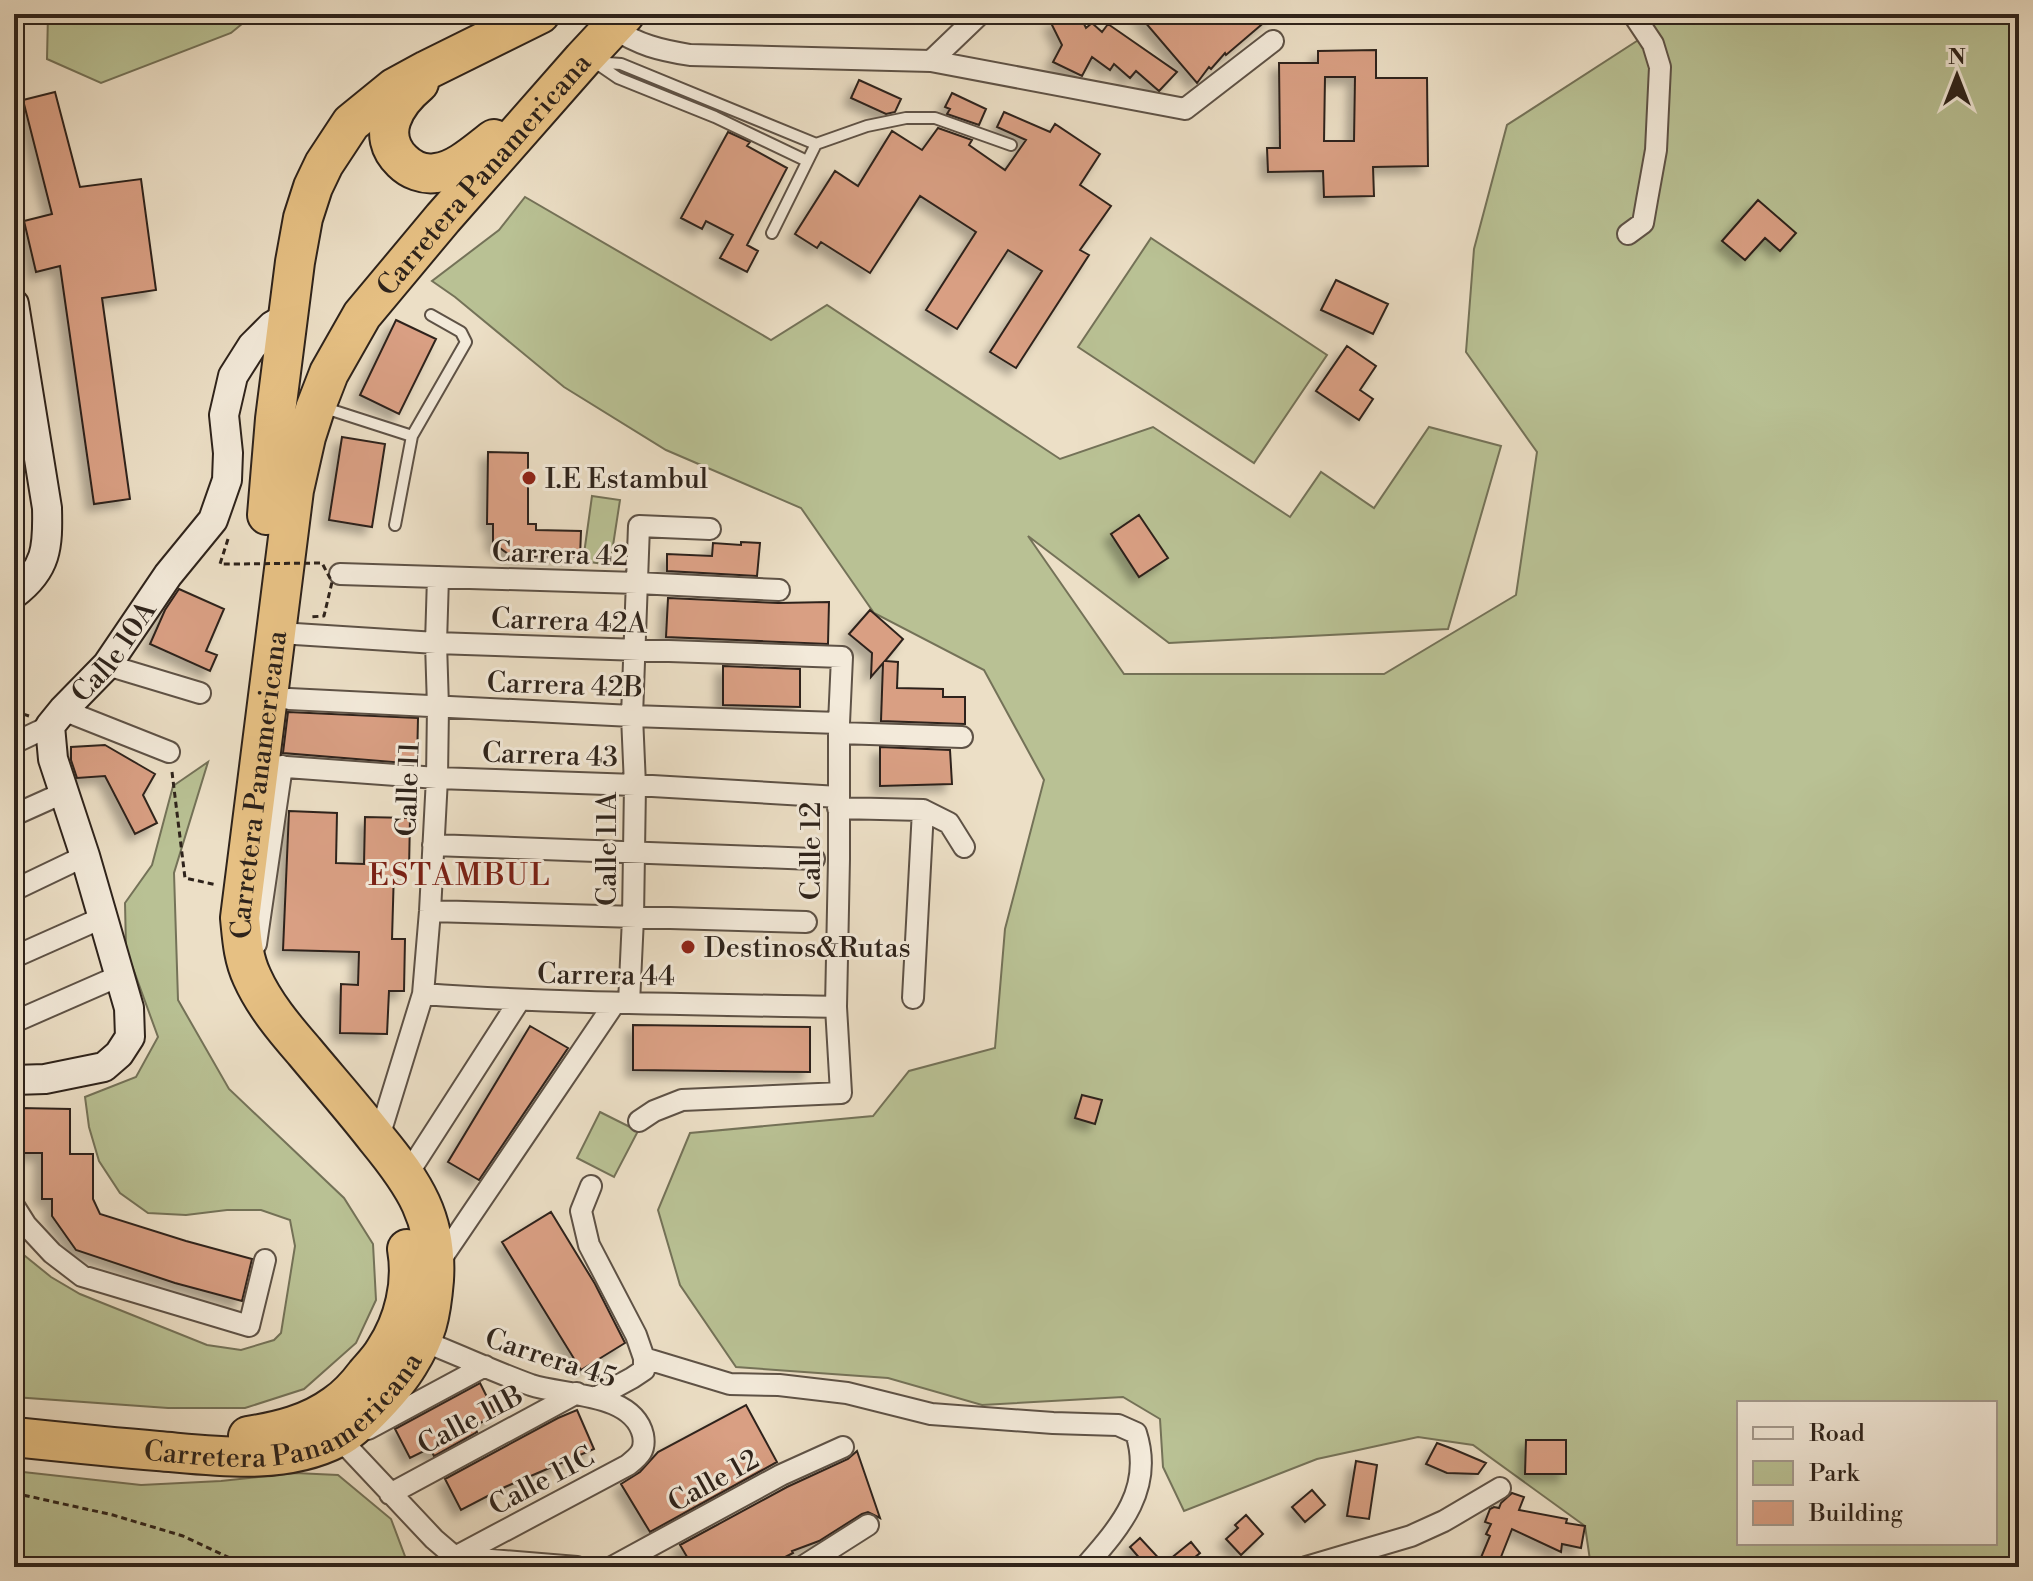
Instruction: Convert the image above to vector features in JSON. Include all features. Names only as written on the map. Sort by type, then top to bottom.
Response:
[{"type":"highway","name":"Carretera Panamericana","points":[[14,1421],[198,1437],[244,1437],[283,1430],[335,1406],[354,1390],[386,1350],[400,1321],[408,1294],[408,1256],[403,1227],[392,1199],[372,1166],[277,1055],[240,1006],[227,983],[216,950],[217,910],[270,489],[286,318],[303,218],[313,187],[351,123],[374,103],[394,88],[540,14]]},
{"type":"highway","name":"Carretera Panamericana","points":[[14,1437],[231,1457],[306,1450],[341,1440],[405,1370],[423,1341],[432,1310],[434,1269],[431,1235],[423,1206],[407,1175],[278,1020],[251,976],[243,950],[240,918],[270,766],[294,490],[316,405],[329,373],[362,315],[443,218],[619,21]]},
{"type":"highway","points":[[461,54],[407,93],[390,122],[391,148],[408,167],[420,172],[436,173],[465,160],[581,67]]},
{"type":"street","points":[[931,61],[980,14]]},
{"type":"street","points":[[1628,234],[1643,223],[1656,150],[1660,67],[1653,44],[1633,14]]},
{"type":"street","points":[[619,21],[631,39],[658,50],[690,55],[931,61],[1185,109],[1273,41]]},
{"type":"street","points":[[14,304],[47,508],[46,543],[40,566],[29,583],[14,594]]},
{"type":"street","name":"Calle 10A","points":[[14,1080],[45,1079],[104,1067],[119,1054],[130,1037],[129,1008],[104,917],[53,759],[57,718],[107,665],[168,575],[213,520],[227,480],[224,415],[233,376],[252,346],[272,326],[286,318]]},
{"type":"street","name":"Calle 11A","points":[[621,1003],[633,918],[635,785],[632,716],[639,526],[710,529]]},
{"type":"street","name":"Carrera 42","points":[[340,574],[779,590]]},
{"type":"street","name":"Calle 11","points":[[378,1140],[423,994],[437,778],[438,577]]},
{"type":"street","name":"Carrera 42A","points":[[295,634],[436,643],[842,657]]},
{"type":"street","name":"Calle 12","points":[[639,1121],[654,1111],[682,1100],[841,1093],[836,1007],[842,657]]},
{"type":"street","points":[[107,665],[200,693]]},
{"type":"street","name":"Carrera 42B","points":[[289,699],[962,737]]},
{"type":"street","points":[[14,743],[57,718],[169,752]]},
{"type":"street","name":"Carrera 43","points":[[270,766],[437,778],[635,785],[923,810]]},
{"type":"street","points":[[14,815],[63,793]]},
{"type":"street","points":[[913,998],[923,810],[949,823],[964,847]]},
{"type":"street","points":[[433,845],[814,859]]},
{"type":"street","points":[[14,890],[85,856]]},
{"type":"street","points":[[430,911],[806,922]]},
{"type":"street","points":[[14,957],[104,917]]},
{"type":"street","points":[[14,1022],[119,976]]},
{"type":"street","name":"Carrera 44","points":[[423,994],[519,1001],[836,1007]]},
{"type":"street","points":[[407,1175],[519,1001]]},
{"type":"street","points":[[434,1269],[621,1003]]},
{"type":"street","points":[[591,1186],[581,1211],[589,1245],[636,1335],[644,1358],[730,1384],[779,1385],[847,1393],[931,1414],[1118,1425],[1136,1433],[1142,1463],[1134,1500],[1117,1531],[1085,1567]]},
{"type":"street","points":[[14,1206],[26,1225],[52,1253],[82,1276],[249,1326],[265,1260]]},
{"type":"street","name":"Carrera 45","points":[[423,1341],[534,1386],[587,1395],[629,1413],[641,1429],[645,1444]]},
{"type":"street","name":"Calle 11B","points":[[390,1494],[587,1395],[644,1370],[644,1358]]},
{"type":"street","points":[[485,1366],[341,1440],[390,1494],[455,1557],[577,1567]]},
{"type":"street","name":"Calle 11C","points":[[455,1557],[628,1465],[642,1453],[645,1444]]},
{"type":"street","name":"Calle 12","points":[[612,1567],[781,1475],[843,1447]]},
{"type":"street","points":[[1306,1567],[1411,1536],[1444,1521],[1500,1488]]},
{"type":"street","points":[[802,1567],[868,1525]]},
{"type":"lane","points":[[581,67],[621,64],[816,144],[867,126],[906,118],[935,118],[1011,145]]},
{"type":"lane","points":[[581,67],[618,78],[715,117],[807,161]]},
{"type":"lane","points":[[772,233],[816,144]]},
{"type":"lane","points":[[395,525],[412,436],[466,342],[461,332],[431,315]]},
{"type":"lane","points":[[316,405],[412,436]]},
{"type":"path","points":[[234,564],[322,563],[332,582],[327,605],[324,616],[309,617]]},
{"type":"path","points":[[169,752],[185,878],[220,885]]},
{"type":"path","points":[[14,1493],[113,1515],[183,1536],[249,1567]]},
{"type":"green space","points":[[48,14],[254,14],[231,33],[101,83],[47,59]]},
{"type":"green space","points":[[1645,14],[2019,14],[2019,1567],[1591,1567],[1585,1526],[1473,1445],[1418,1437],[1317,1459],[1184,1511],[1163,1467],[1160,1419],[1123,1397],[982,1405],[888,1378],[736,1367],[680,1285],[658,1210],[690,1133],[873,1116],[909,1071],[995,1048],[1005,929],[1044,780],[984,670],[874,613],[801,508],[666,450],[564,387],[432,281],[499,230],[525,197],[771,340],[827,305],[1060,459],[1153,427],[1290,517],[1321,472],[1374,508],[1429,427],[1501,446],[1448,629],[1169,643],[1028,536],[1124,674],[1384,674],[1516,595],[1537,452],[1466,352],[1474,249],[1507,125],[1643,37]]},
{"type":"green space","points":[[1151,238],[1327,355],[1254,463],[1078,347]]},
{"type":"green space","points":[[592,496],[620,500],[610,565],[583,561]]},
{"type":"green space","points":[[208,762],[174,873],[178,1000],[229,1089],[344,1198],[373,1244],[376,1300],[356,1343],[304,1389],[245,1408],[168,1408],[14,1397],[14,1247],[51,1277],[80,1294],[207,1345],[241,1350],[274,1340],[281,1333],[295,1246],[290,1220],[261,1210],[186,1215],[148,1213],[120,1193],[99,1161],[89,1127],[85,1097],[136,1077],[158,1037],[126,949],[125,903],[152,865],[173,786]]},
{"type":"green space","points":[[600,1112],[638,1131],[614,1177],[577,1158]]},
{"type":"green space","points":[[14,1471],[141,1485],[295,1473],[338,1475],[391,1519],[409,1567],[14,1567]]},
{"type":"building","points":[[1070,14],[1079,14],[1086,28],[1092,23],[1102,32],[1108,24],[1177,72],[1159,91],[1136,71],[1130,78],[1114,64],[1110,70],[1092,57],[1082,76],[1053,62],[1062,45],[1051,23]]},
{"type":"building","points":[[1138,14],[1274,14],[1225,53],[1211,69],[1209,67],[1197,83]]},
{"type":"building","points":[[1376,50],[1376,78],[1427,78],[1428,166],[1373,167],[1374,196],[1324,197],[1323,171],[1268,172],[1267,148],[1280,148],[1279,63],[1318,63],[1318,51]],"holes":[[[1325,77],[1355,77],[1354,141],[1324,141]]]},
{"type":"building","points":[[859,80],[901,99],[895,112],[886,114],[851,98]]},
{"type":"building","points":[[55,92],[80,187],[141,179],[156,290],[102,298],[130,499],[94,504],[60,266],[36,272],[24,221],[52,214],[23,100]]},
{"type":"building","points":[[952,93],[986,109],[979,125],[947,114],[950,109],[945,107]]},
{"type":"building","points":[[1004,112],[1050,132],[1055,124],[1100,154],[1080,185],[1111,206],[1080,250],[1089,255],[1016,368],[990,352],[1042,271],[1008,250],[957,329],[926,310],[976,232],[920,196],[870,273],[821,242],[817,248],[795,234],[835,171],[858,186],[892,131],[922,150],[938,128],[972,140],[969,145],[1005,170],[1026,140],[997,127]]},
{"type":"building","points":[[728,132],[750,142],[747,146],[787,168],[747,245],[758,251],[747,272],[720,258],[733,235],[706,221],[702,229],[681,218]]},
{"type":"building","points":[[1758,200],[1796,233],[1780,251],[1765,238],[1745,260],[1722,241]]},
{"type":"building","points":[[1336,280],[1388,304],[1373,334],[1321,310]]},
{"type":"building","points":[[396,320],[436,339],[399,414],[360,395]]},
{"type":"building","points":[[1347,346],[1376,366],[1360,390],[1373,399],[1359,420],[1316,391]]},
{"type":"building","points":[[342,437],[385,444],[372,527],[329,520]]},
{"type":"building","points":[[488,452],[528,453],[528,524],[536,524],[536,530],[581,531],[580,557],[511,556],[493,543],[493,524],[487,524]]},
{"type":"building","points":[[1139,515],[1168,558],[1139,577],[1111,534]]},
{"type":"building","points":[[741,542],[760,543],[757,576],[667,571],[667,554],[712,556],[713,543],[741,545]]},
{"type":"building","points":[[179,589],[224,609],[206,651],[217,655],[210,671],[150,644],[165,610]]},
{"type":"building","points":[[668,598],[829,602],[828,644],[666,637]]},
{"type":"building","points":[[870,610],[903,639],[885,661],[898,662],[897,688],[943,689],[943,697],[965,697],[965,724],[881,721],[883,663],[871,677],[872,653],[849,634]]},
{"type":"building","points":[[723,666],[800,669],[800,707],[723,705]]},
{"type":"building","points":[[288,712],[418,718],[417,764],[283,753]]},
{"type":"building","points":[[105,745],[155,774],[143,795],[157,823],[135,834],[105,776],[77,778],[71,760],[71,747]]},
{"type":"building","points":[[880,747],[950,750],[952,784],[880,786]]},
{"type":"building","points":[[289,811],[337,813],[336,863],[364,864],[365,817],[410,818],[409,870],[394,870],[392,939],[405,939],[404,991],[389,991],[387,1034],[340,1033],[341,984],[358,985],[359,952],[283,950]]},
{"type":"building","points":[[633,1025],[810,1027],[810,1072],[633,1070]]},
{"type":"building","points":[[530,1026],[568,1048],[479,1180],[448,1162]]},
{"type":"building","points":[[1082,1095],[1102,1100],[1095,1124],[1075,1118]]},
{"type":"building","points":[[20,1108],[70,1109],[70,1154],[93,1154],[93,1199],[100,1214],[252,1259],[242,1301],[175,1283],[76,1250],[52,1216],[52,1199],[42,1199],[42,1153],[19,1153]]},
{"type":"building","points":[[551,1212],[595,1284],[625,1343],[581,1370],[502,1242]]},
{"type":"building","points":[[480,1383],[496,1415],[474,1426],[477,1432],[434,1456],[430,1448],[410,1458],[395,1429]]},
{"type":"building","points":[[746,1405],[777,1462],[650,1532],[621,1484],[640,1472],[658,1452]]},
{"type":"building","points":[[577,1410],[594,1449],[505,1487],[461,1510],[445,1479]]},
{"type":"building","points":[[1526,1440],[1566,1440],[1566,1474],[1525,1474]]},
{"type":"building","points":[[1437,1443],[1486,1463],[1478,1474],[1447,1473],[1426,1464]]},
{"type":"building","points":[[857,1451],[880,1518],[868,1512],[862,1514],[819,1541],[792,1551],[766,1567],[693,1567],[680,1545],[787,1487],[848,1459]]},
{"type":"building","points":[[1356,1461],[1377,1465],[1369,1519],[1347,1516]]},
{"type":"building","points":[[1312,1490],[1325,1505],[1305,1522],[1292,1507]]},
{"type":"building","points":[[1512,1493],[1524,1497],[1519,1510],[1567,1519],[1566,1523],[1585,1526],[1581,1548],[1562,1544],[1561,1552],[1512,1529],[1497,1567],[1477,1567],[1490,1536],[1486,1534],[1491,1524],[1485,1522],[1490,1509],[1499,1508]]},
{"type":"building","points":[[1246,1515],[1263,1534],[1241,1555],[1226,1539]]},
{"type":"building","points":[[1140,1538],[1164,1564],[1191,1542],[1200,1553],[1183,1567],[1147,1567],[1130,1547]]},
{"type":"place","name":"I.E Estambul","points":[[529,478]]},
{"type":"place","name":"Destinos&Rutas","points":[[688,947]]},
{"type":"district","name":"ESTAMBUL","points":[[460,875]]}]
